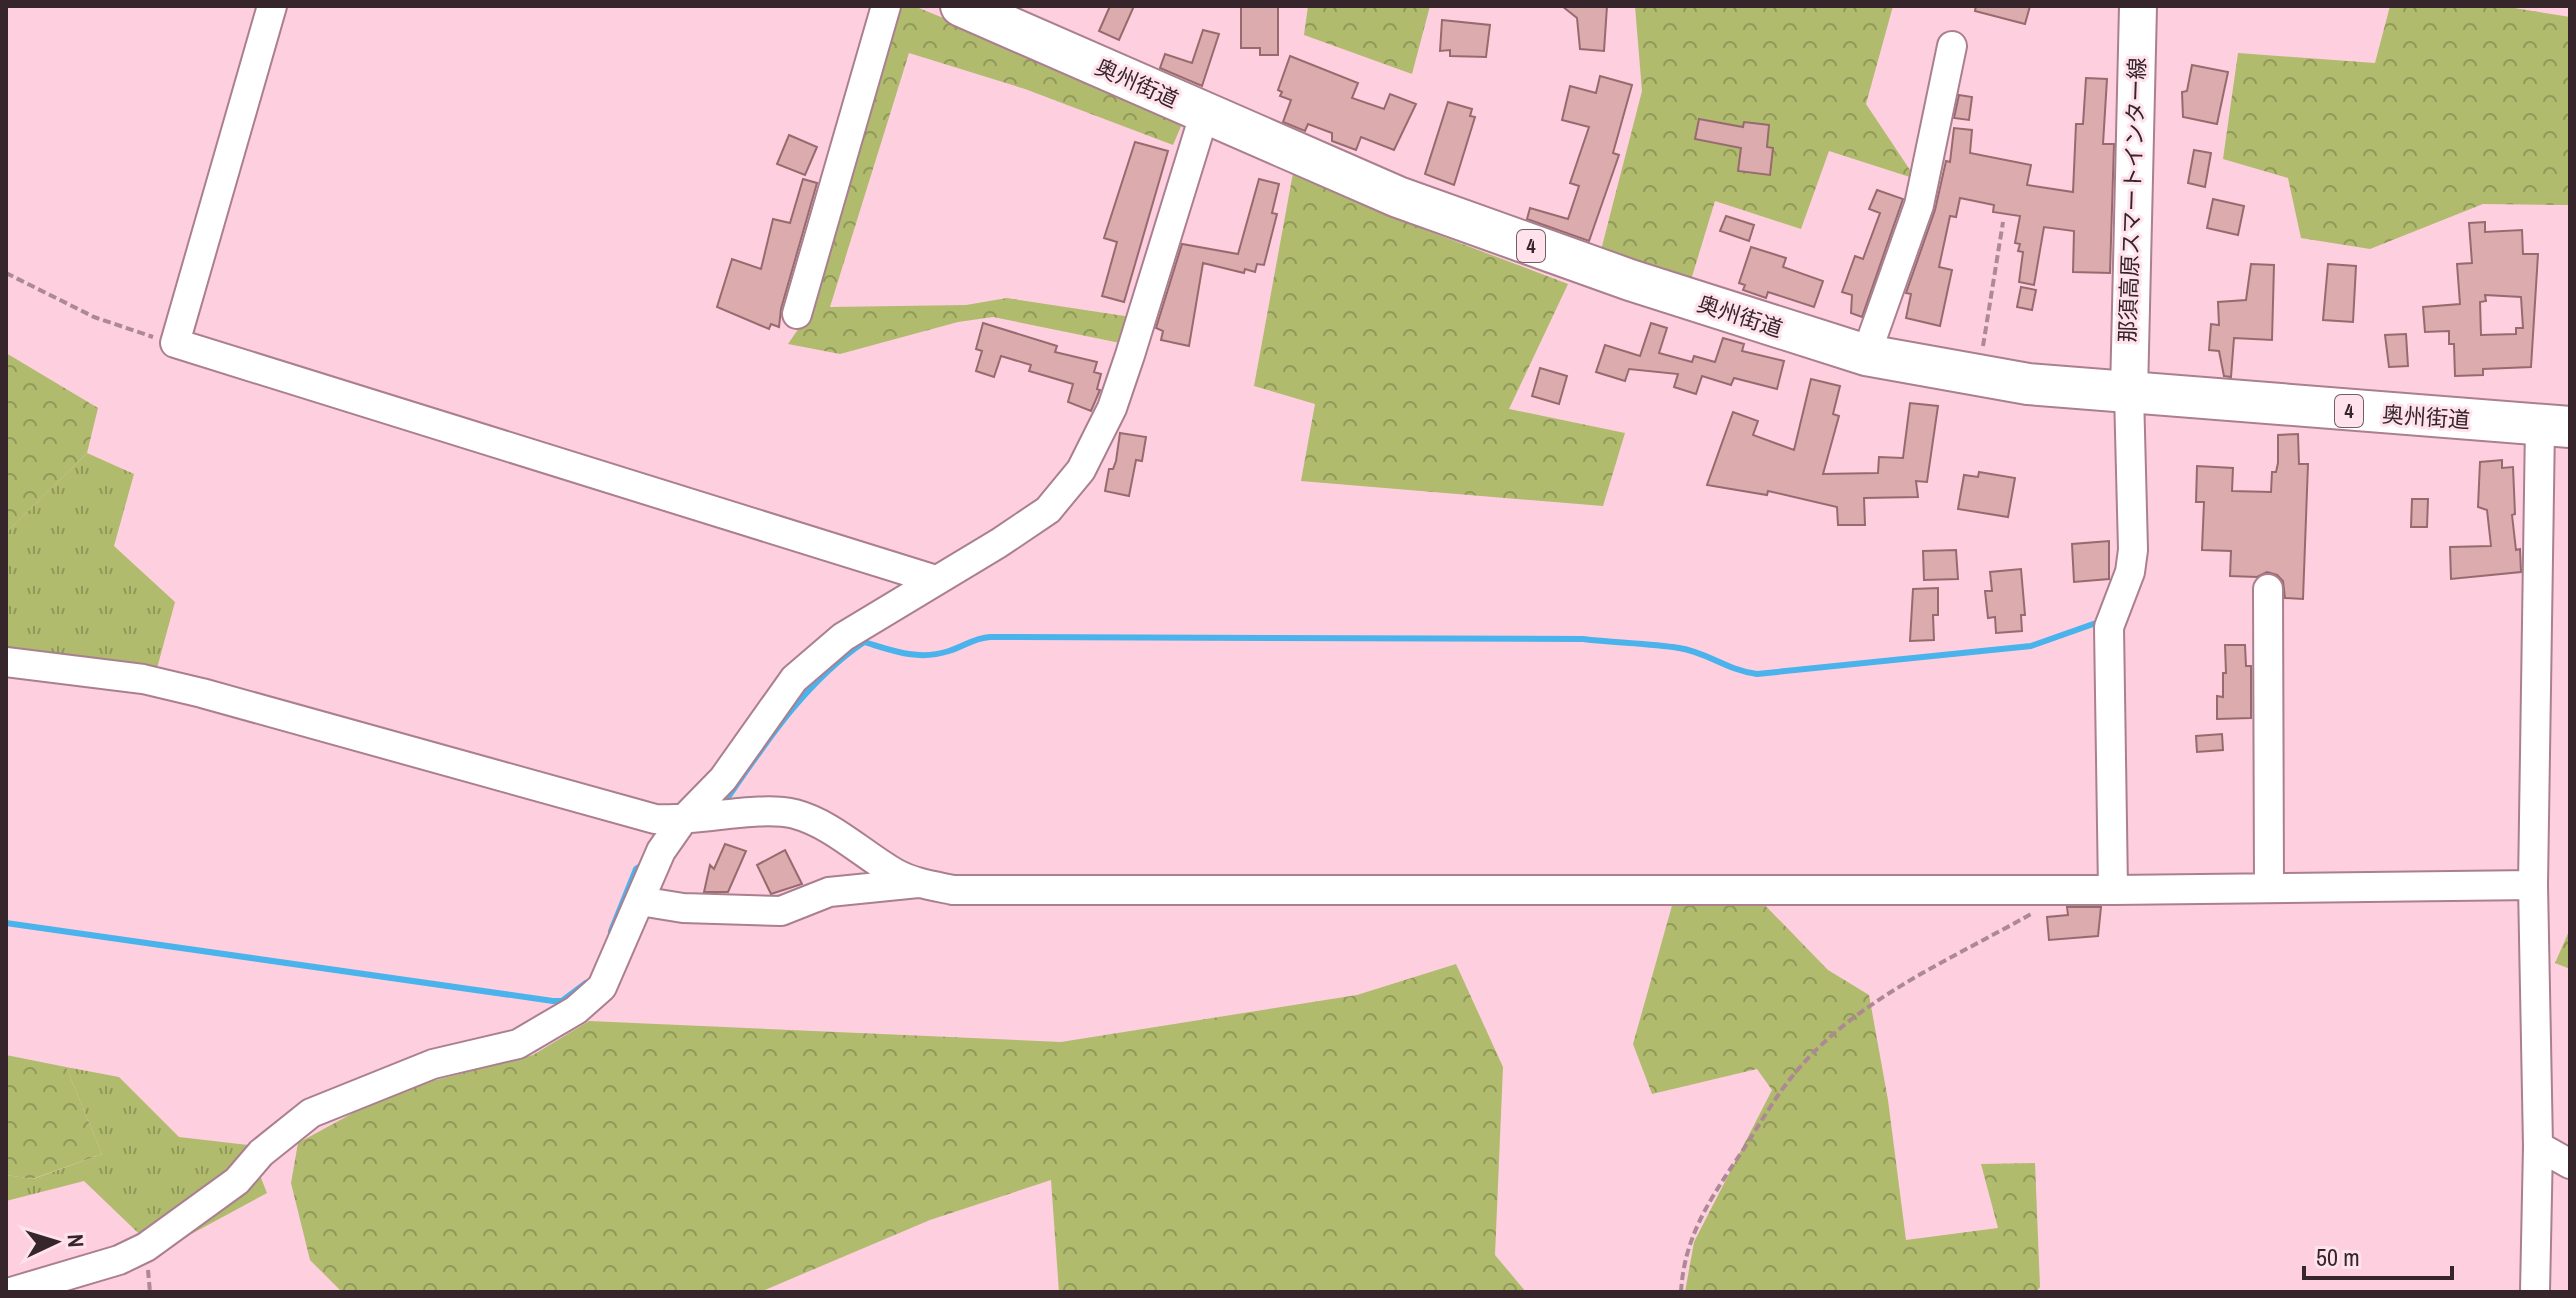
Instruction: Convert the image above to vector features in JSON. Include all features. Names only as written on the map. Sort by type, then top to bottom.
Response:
[{"type":"highway","name":"奥州街道","points":[[961,6],[1398,197],[1494,233],[1774,328],[1866,355],[1978,378],[2555,427]]},
{"type":"main road","name":"那須高原スマートインター線","points":[[2129,393],[2139,6]]},
{"type":"street","points":[[272,6],[175,343],[936,580]]},
{"type":"street","points":[[797,314],[886,6]]},
{"type":"street","points":[[1866,355],[1919,205],[1952,46]]},
{"type":"street","points":[[11,1292],[119,1260],[146,1247],[237,1181],[261,1153],[311,1113],[433,1064],[518,1044],[544,1032],[602,987],[661,851],[682,821],[723,779],[794,679],[815,658],[1048,510],[1081,470],[1112,408],[1205,112]]},
{"type":"street","points":[[2113,890],[2109,627],[2130,572],[2133,550],[2129,393]]},
{"type":"street","points":[[2535,1292],[2538,1146],[2533,885],[2555,427]]},
{"type":"street","points":[[2268,589],[2269,888]]},
{"type":"street","points":[[6,662],[143,679],[187,689],[655,819],[682,821],[769,812],[792,814],[814,821],[898,874],[953,890],[2113,890],[2533,885]]},
{"type":"street","points":[[640,901],[683,908],[781,911],[829,892],[919,882]]},
{"type":"street","points":[[2538,1146],[2570,1164]]},
{"type":"path","points":[[1978,378],[2003,222]]},
{"type":"path","points":[[6,273],[94,317],[175,343]]},
{"type":"path","points":[[1681,1292],[1682,1270],[1692,1232],[1705,1207],[1795,1073],[1857,1015],[1957,953],[2075,889]]},
{"type":"green space","points":[[886,6],[914,6],[1185,117],[1173,145],[1025,89],[909,53],[830,307],[966,305],[1007,298],[1131,317],[1125,344],[993,317],[958,322],[840,354],[788,344],[801,325]]},
{"type":"green space","points":[[1308,6],[1430,6],[1412,74],[1304,35]]},
{"type":"green space","points":[[1635,6],[1893,6],[1866,104],[1916,179],[1829,151],[1801,229],[1715,201],[1691,280],[1599,258],[1642,91]]},
{"type":"green space","points":[[2390,6],[2502,6],[2570,17],[2570,205],[2483,204],[2370,249],[2301,238],[2288,178],[2223,159],[2238,53],[2375,63]]},
{"type":"green space","points":[[1293,173],[1423,229],[1568,284],[1509,409],[1625,433],[1603,506],[1301,481],[1315,404],[1254,386]]},
{"type":"green space","points":[[6,353],[98,408],[87,453],[6,533]]},
{"type":"green space","points":[[87,453],[134,474],[114,546],[175,602],[156,672],[6,650],[6,533]]},
{"type":"green space","points":[[1757,897],[1828,970],[1869,995],[1888,1100],[1906,1240],[1998,1228],[1981,1164],[2035,1163],[2040,1287],[2036,1292],[1685,1292],[1694,1242],[1772,1090],[1757,1069],[1652,1094],[1633,1044],[1673,902]]},
{"type":"green space","points":[[2570,929],[2570,969],[2555,963]]},
{"type":"green space","points":[[1456,964],[1503,1067],[1495,1255],[1526,1292],[1059,1292],[1051,1180],[930,1220],[760,1292],[342,1292],[310,1260],[291,1183],[298,1143],[364,1107],[432,1081],[533,1055],[589,1021],[1061,1042],[1357,995]]},
{"type":"green space","points":[[6,1055],[66,1067],[102,1154],[32,1179],[6,1175]]},
{"type":"green space","points":[[66,1067],[119,1077],[179,1137],[248,1145],[267,1193],[158,1252],[84,1181],[6,1201],[6,1175],[33,1179],[102,1154]]},
{"type":"building","points":[[1110,6],[1134,6],[1119,40],[1099,31]]},
{"type":"building","points":[[1241,6],[1278,6],[1278,55],[1260,55],[1260,48],[1241,48]]},
{"type":"building","points":[[1562,6],[1607,6],[1604,51],[1580,49],[1577,18]]},
{"type":"building","points":[[1976,6],[2030,6],[2025,24],[1975,11]]},
{"type":"building","points":[[1442,20],[1490,25],[1486,57],[1450,56],[1450,50],[1440,51]]},
{"type":"building","points":[[1203,30],[1219,34],[1202,86],[1160,68],[1165,54],[1192,63]]},
{"type":"building","points":[[1290,56],[1358,83],[1352,98],[1384,109],[1390,94],[1416,104],[1394,150],[1361,137],[1356,150],[1332,141],[1332,133],[1308,124],[1305,131],[1283,122],[1291,100],[1280,96],[1282,92],[1278,90]]},
{"type":"building","points":[[2192,65],[2228,72],[2217,124],[2183,117],[2182,92],[2187,91]]},
{"type":"building","points":[[1600,76],[1632,85],[1613,153],[1619,155],[1589,241],[1527,219],[1530,208],[1568,219],[1579,186],[1570,183],[1589,127],[1562,120],[1570,86],[1596,93]]},
{"type":"building","points":[[2086,78],[2107,79],[2103,144],[2114,144],[2110,273],[2073,272],[2074,231],[2044,227],[2034,285],[2019,282],[2023,252],[2018,251],[2020,244],[2015,243],[2020,216],[1993,212],[1994,205],[1960,198],[1956,217],[1950,216],[1939,267],[1952,270],[1940,326],[1906,318],[1911,294],[1906,293],[1935,210],[1946,161],[1950,162],[1954,128],[1972,130],[1970,153],[2031,165],[2027,185],[2073,192],[2076,124],[2083,124]]},
{"type":"building","points":[[1959,95],[1972,97],[1969,120],[1954,118]]},
{"type":"building","points":[[1448,102],[1472,109],[1470,116],[1475,117],[1454,185],[1425,174]]},
{"type":"building","points":[[1699,119],[1743,127],[1744,122],[1769,125],[1767,147],[1773,148],[1770,175],[1738,171],[1741,148],[1695,139]]},
{"type":"building","points":[[789,135],[817,147],[805,175],[777,164]]},
{"type":"building","points":[[1135,142],[1168,151],[1124,302],[1102,296],[1117,242],[1104,238]]},
{"type":"building","points":[[2194,150],[2211,153],[2205,187],[2188,183]]},
{"type":"building","points":[[803,179],[817,183],[781,309],[779,327],[771,324],[769,329],[717,307],[732,259],[761,269],[773,219],[790,223]]},
{"type":"building","points":[[1259,179],[1279,184],[1272,213],[1277,214],[1264,265],[1257,264],[1255,272],[1245,269],[1244,273],[1203,263],[1189,346],[1161,340],[1163,331],[1156,328],[1182,244],[1238,254]]},
{"type":"building","points":[[1877,190],[1903,199],[1862,317],[1851,313],[1852,295],[1842,292],[1855,256],[1863,259],[1880,213],[1869,209]]},
{"type":"building","points":[[2213,199],[2244,206],[2238,235],[2207,228]]},
{"type":"building","points":[[1726,216],[1754,225],[1749,241],[1720,231]]},
{"type":"building","points":[[2485,222],[2485,232],[2522,230],[2523,254],[2538,254],[2531,367],[2483,369],[2483,375],[2455,376],[2454,344],[2449,344],[2449,331],[2425,332],[2423,307],[2460,304],[2457,264],[2472,263],[2469,223]],"holes":[[[2485,295],[2521,297],[2523,328],[2516,328],[2516,334],[2481,335],[2480,302],[2486,301]]]},
{"type":"building","points":[[1751,247],[1786,258],[1783,267],[1823,281],[1814,307],[1768,292],[1766,298],[1743,290],[1745,285],[1739,283]]},
{"type":"building","points":[[2251,264],[2274,265],[2272,340],[2234,338],[2231,377],[2224,376],[2219,351],[2209,350],[2211,324],[2219,325],[2218,302],[2246,300]]},
{"type":"building","points":[[2328,264],[2356,266],[2353,322],[2323,320]]},
{"type":"building","points":[[2021,287],[2036,290],[2032,310],[2017,307]]},
{"type":"building","points":[[983,323],[1057,346],[1055,352],[1097,362],[1094,372],[1101,374],[1097,389],[1100,390],[1091,411],[1068,402],[1073,384],[1029,371],[1031,365],[1001,356],[994,377],[976,371],[982,351],[976,349]]},
{"type":"building","points":[[1651,323],[1667,328],[1659,353],[1692,362],[1694,356],[1715,362],[1723,338],[1744,344],[1742,351],[1784,361],[1777,389],[1734,378],[1731,385],[1702,376],[1696,394],[1674,387],[1678,374],[1629,369],[1625,381],[1596,372],[1605,345],[1640,356]]},
{"type":"building","points":[[2406,334],[2408,366],[2389,367],[2385,335]]},
{"type":"building","points":[[1540,368],[1567,376],[1559,404],[1532,396]]},
{"type":"building","points":[[1811,379],[1840,386],[1833,414],[1839,416],[1823,474],[1878,473],[1879,457],[1903,458],[1910,403],[1938,406],[1927,482],[1916,481],[1918,497],[1864,498],[1865,525],[1838,525],[1837,507],[1768,491],[1767,495],[1707,485],[1733,412],[1758,421],[1753,435],[1794,450]]},
{"type":"building","points":[[1120,433],[1146,437],[1142,461],[1136,460],[1129,496],[1105,491],[1109,469],[1113,469],[1116,461]]},
{"type":"building","points":[[2298,434],[2299,464],[2308,464],[2303,599],[2285,598],[2283,581],[2277,575],[2267,572],[2257,577],[2230,576],[2231,551],[2202,550],[2204,502],[2196,502],[2197,466],[2233,468],[2232,491],[2271,492],[2272,472],[2276,472],[2278,463],[2278,435]]},
{"type":"building","points":[[2502,460],[2502,468],[2513,467],[2515,514],[2512,515],[2516,550],[2520,549],[2521,572],[2451,579],[2450,547],[2491,546],[2487,510],[2478,507],[2480,462]]},
{"type":"building","points":[[1979,472],[2015,478],[2008,517],[1958,509],[1964,475],[1978,477]]},
{"type":"building","points":[[2412,499],[2428,499],[2427,527],[2411,527]]},
{"type":"building","points":[[2109,541],[2109,579],[2074,582],[2072,544]]},
{"type":"building","points":[[1956,550],[1958,579],[1924,580],[1923,551]]},
{"type":"building","points":[[2021,569],[2025,615],[2021,615],[2022,631],[1996,633],[1995,617],[1988,618],[1985,591],[1992,591],[1990,572]]},
{"type":"building","points":[[1938,588],[1938,615],[1933,615],[1934,640],[1910,641],[1913,589]]},
{"type":"building","points":[[2225,645],[2245,645],[2246,666],[2251,666],[2251,718],[2217,719],[2217,696],[2223,697],[2223,673],[2226,673]]},
{"type":"building","points":[[2222,734],[2223,750],[2197,752],[2196,736]]},
{"type":"building","points":[[725,844],[746,851],[728,892],[704,892],[710,865],[714,869]]},
{"type":"building","points":[[785,850],[802,884],[771,894],[757,865]]},
{"type":"building","points":[[2067,907],[2101,907],[2098,936],[2049,940],[2047,917],[2068,915]]},
{"type":"waterway","points":[[724,803],[804,695],[842,658],[864,642],[906,654],[927,655],[990,637],[1583,639],[1679,648],[1757,674],[2031,646],[2096,623]]},
{"type":"waterway","points":[[611,931],[636,869],[645,863]]},
{"type":"waterway","points":[[6,923],[553,1001],[562,1001],[586,983]]}]
